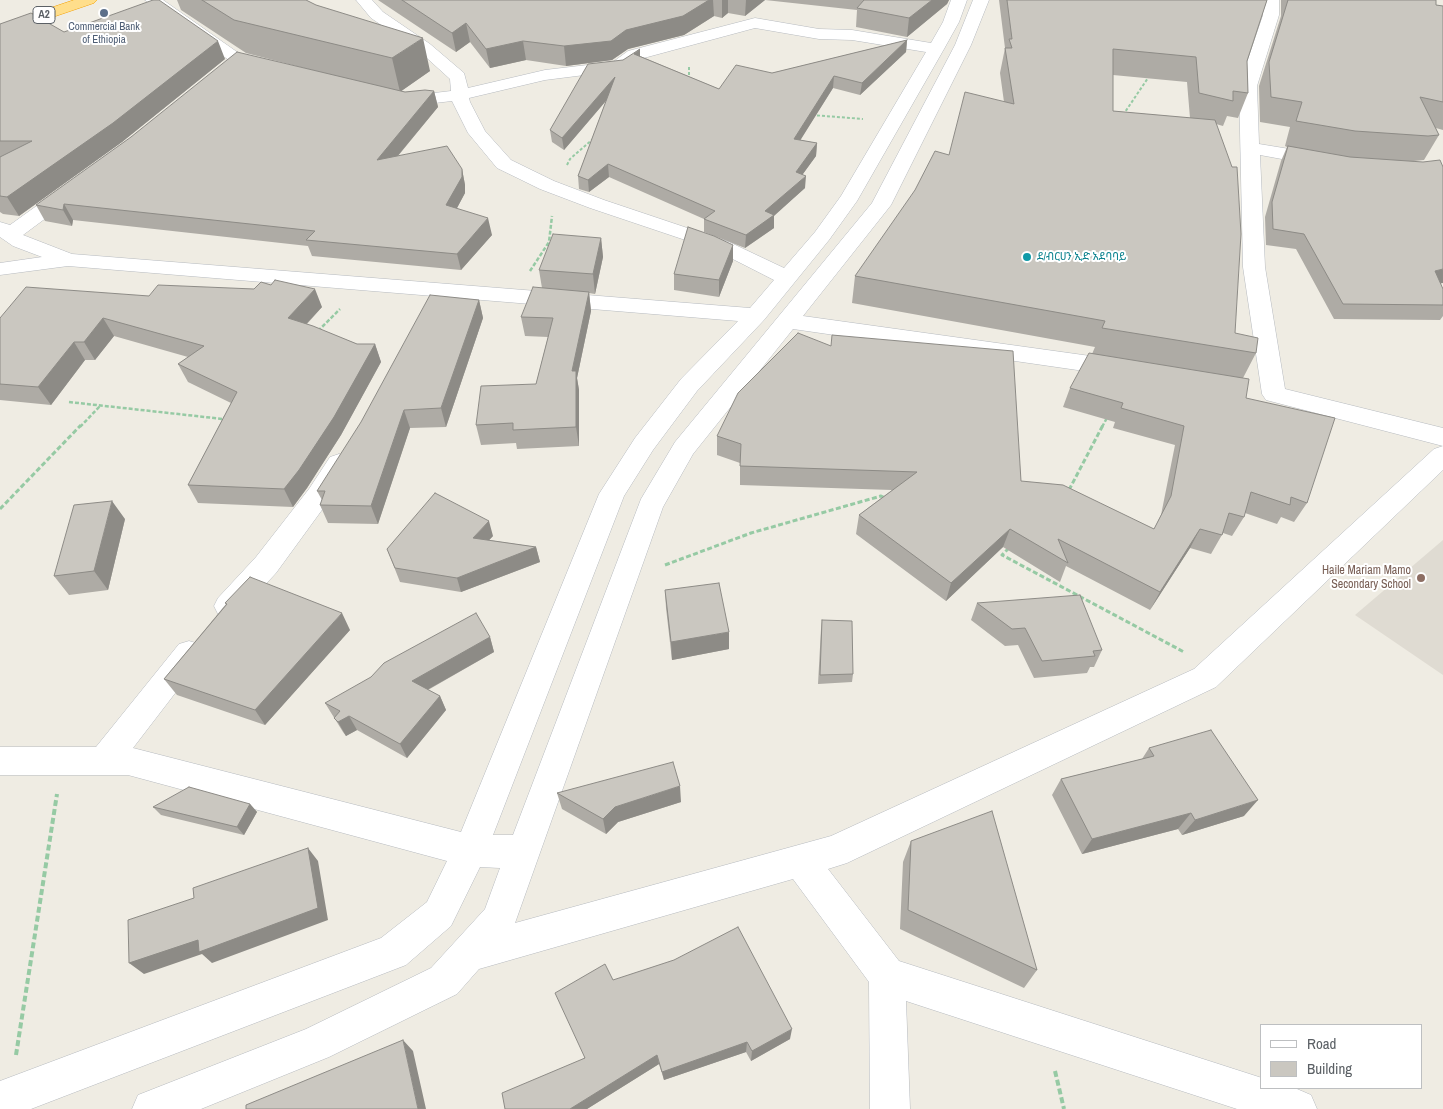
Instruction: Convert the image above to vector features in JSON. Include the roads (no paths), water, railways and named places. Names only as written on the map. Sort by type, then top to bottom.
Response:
[{"type":"highway","name":"A2","points":[[0,30],[89,0]]},
{"type":"street","points":[[153,0],[248,62],[224,71]]},
{"type":"street","points":[[364,0],[377,15],[424,47],[458,77],[461,102],[477,133],[504,164],[554,188],[722,246],[787,278]]},
{"type":"street","points":[[5,1100],[393,952],[439,914],[470,851],[612,494],[644,444],[689,385],[756,315],[822,236],[850,197],[951,22],[959,0]]},
{"type":"street","points":[[152,1109],[316,1044],[444,981],[498,921],[650,506],[684,448],[881,205],[963,45],[982,0]]},
{"type":"street","points":[[1271,0],[1271,15],[1248,86],[1254,267],[1264,392],[1443,437]]},
{"type":"street","points":[[380,94],[409,101],[460,95],[545,75],[618,66],[634,55],[688,39],[755,23],[819,34],[852,34],[936,49]]},
{"type":"street","points":[[1250,148],[1342,164]]},
{"type":"street","points":[[69,260],[20,242],[5,232],[82,182]]},
{"type":"street","points":[[0,269],[69,260],[756,315]]},
{"type":"street","points":[[422,314],[436,289]]},
{"type":"street","points":[[786,322],[1128,369]]},
{"type":"street","points":[[104,761],[207,630],[266,565],[318,496],[354,439]]},
{"type":"street","points":[[468,954],[844,847],[1205,678],[1443,455]]},
{"type":"street","points":[[0,761],[128,761],[470,851],[524,852]]},
{"type":"street","points":[[800,861],[887,976],[1297,1109]]},
{"type":"street","points":[[887,976],[890,1109]]},
{"type":"place","name":"Commercial Bank of Ethiopia","points":[[104,13]]},
{"type":"place","name":"ደ/ብርሀን ኢድ አደባባይ","points":[[1027,257]]},
{"type":"place","name":"Haile Mariam Mamo Secondary School","points":[[1421,578]]}]
